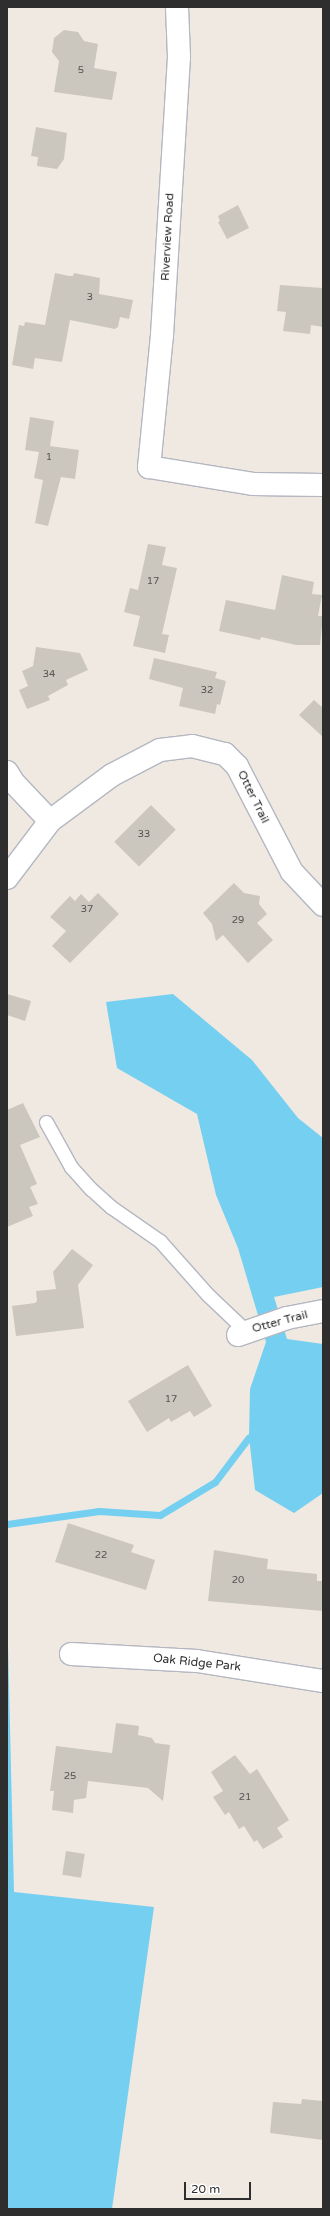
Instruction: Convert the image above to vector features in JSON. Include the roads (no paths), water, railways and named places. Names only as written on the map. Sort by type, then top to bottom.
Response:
[{"type":"street","name":"Riverview Road","points":[[177,7],[178,64],[162,335],[149,467],[253,484],[323,485]]},
{"type":"street","name":"Otter Trail","points":[[7,878],[50,821],[112,775],[160,750],[192,746],[225,754],[237,766],[248,784],[266,826],[292,872],[323,905]]},
{"type":"street","points":[[7,772],[14,783],[50,821]]},
{"type":"street","name":"Otter Trail","points":[[242,1333],[288,1318],[323,1311]]},
{"type":"street","name":"Oak Ridge Park","points":[[71,1654],[197,1661],[323,1681]]},
{"type":"lane","points":[[46,1122],[72,1167],[91,1189],[111,1207],[160,1241],[242,1333]]},
{"type":"water","points":[[173,994],[252,1060],[298,1118],[323,1138],[323,1287],[274,1297],[287,1339],[323,1344],[323,1493],[294,1513],[255,1490],[249,1437],[250,1389],[266,1342],[238,1248],[216,1195],[197,1114],[117,1068],[106,1002]]},
{"type":"water","points":[[7,1603],[14,1892],[154,1907],[112,2209],[7,2209]]},
{"type":"waterway","points":[[7,1524],[99,1511],[160,1515],[215,1482],[249,1437]]}]
